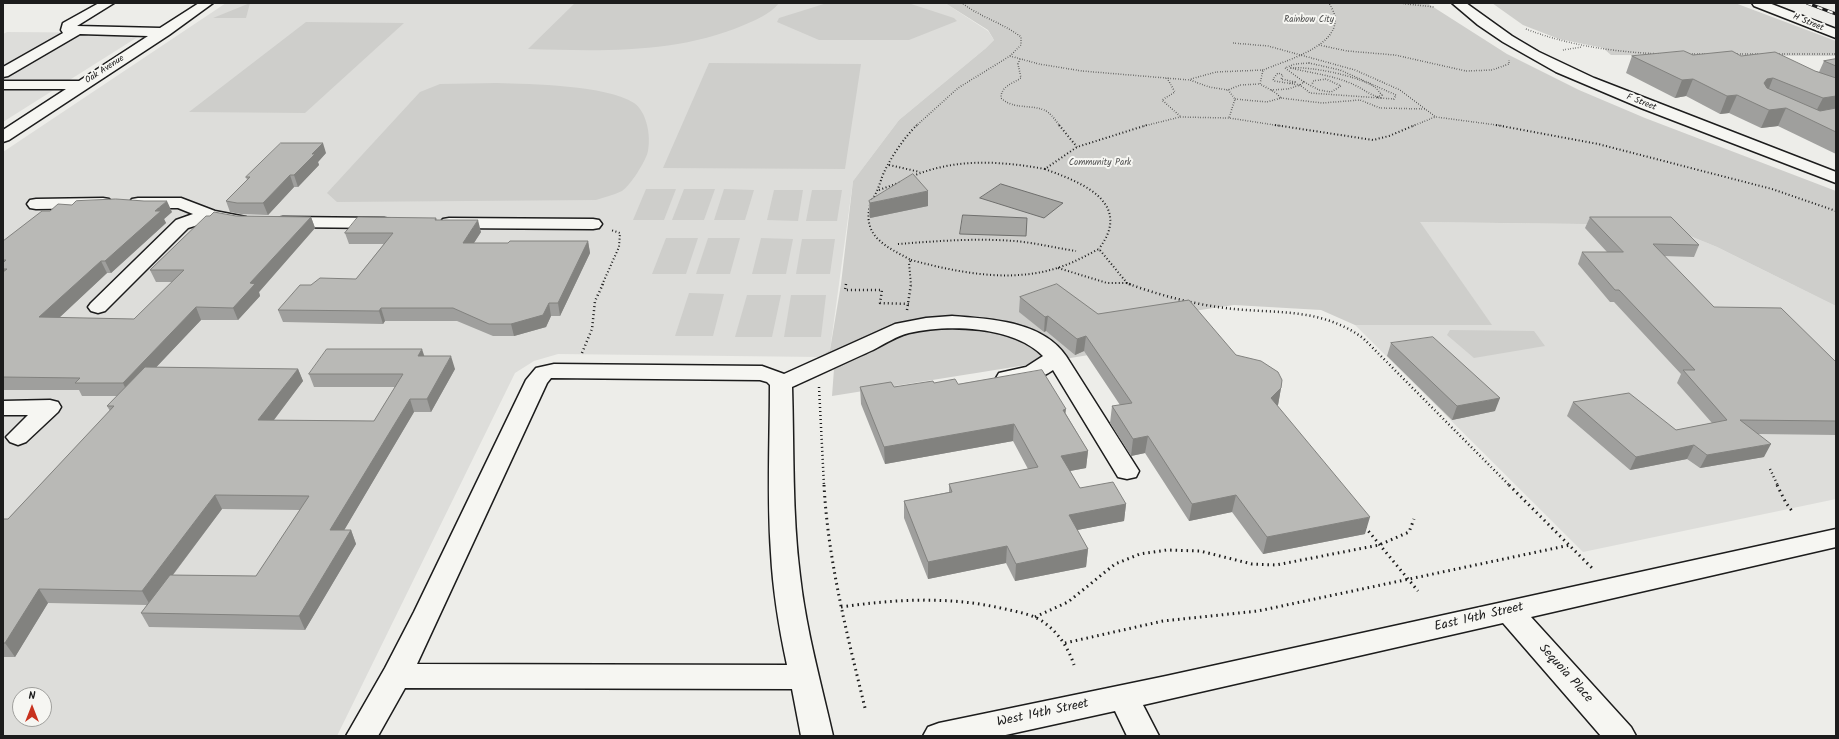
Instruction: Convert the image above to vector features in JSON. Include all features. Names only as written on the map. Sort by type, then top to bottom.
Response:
[{"type":"street","points":[[108,3],[68,26],[68,30],[158,35]]},
{"type":"street","name":"Oak Avenue","points":[[3,137],[207,3]]},
{"type":"street","name":"F Street","points":[[1458,3],[1474,17],[1508,40],[1583,80],[1836,178]]},
{"type":"street","name":"H Street","points":[[1758,3],[1836,34]]},
{"type":"street","points":[[3,73],[76,31]]},
{"type":"street","points":[[62,39],[158,35]]},
{"type":"street","points":[[3,85],[82,85]]},
{"type":"street","points":[[36,204],[181,203],[210,215],[241,221],[398,223]]},
{"type":"street","points":[[98,307],[182,224],[210,215]]},
{"type":"street","points":[[429,223],[593,224]]},
{"type":"street","points":[[781,384],[902,328],[952,322],[987,325],[1009,329],[1029,336],[1044,345],[1055,356],[1127,471]]},
{"type":"street","points":[[984,382],[1027,375],[1045,368],[1055,356]]},
{"type":"street","points":[[362,736],[396,676],[432,605],[537,380],[544,373],[554,371],[762,372],[775,377],[781,384],[781,503],[784,556],[793,617],[817,736]]},
{"type":"street","points":[[3,408],[50,407],[18,437]]},
{"type":"street","name":"East 14th Street","points":[[1123,697],[1835,540]]},
{"type":"street","name":"Sequoia Place","points":[[1509,611],[1620,736]]},
{"type":"street","points":[[396,676],[805,677]]},
{"type":"street","points":[[1123,697],[1143,736]]},
{"type":"street","name":"West 14th Street","points":[[939,736],[1123,697]]},
{"type":"path","points":[[880,190],[881,180],[889,165],[914,128],[958,88],[1010,56],[1021,46],[1020,37],[1013,30],[983,16],[962,3]]},
{"type":"path","points":[[1190,80],[1199,74],[1243,70],[1263,70],[1302,56],[1319,45],[1330,34],[1335,26],[1335,18],[1328,3]]},
{"type":"path","points":[[1398,3],[1434,7]]},
{"type":"path","points":[[1525,28],[1584,46],[1624,53],[1669,54]]},
{"type":"path","points":[[1233,42],[1268,46],[1302,56],[1335,63],[1375,78],[1400,90],[1436,117]]},
{"type":"path","points":[[1319,45],[1347,51],[1402,56],[1466,71],[1484,71],[1509,64],[1510,62],[1507,57],[1508,56]]},
{"type":"path","points":[[1561,50],[1584,46]]},
{"type":"path","points":[[1685,54],[1708,54]]},
{"type":"path","points":[[1732,54],[1764,54]]},
{"type":"path","points":[[1772,54],[1836,54]]},
{"type":"path","points":[[1010,56],[1082,71],[1190,80],[1209,87],[1228,90],[1240,85],[1260,84],[1281,98]]},
{"type":"path","points":[[1020,59],[1018,64],[1021,78],[1005,86],[1001,92],[1001,98],[1005,103],[1012,106],[1046,110],[1051,114],[1056,124],[1077,148]]},
{"type":"path","points":[[1344,97],[1331,92],[1319,90],[1304,82],[1285,68],[1297,64],[1324,66],[1353,74],[1396,95],[1394,99]]},
{"type":"path","points":[[1377,97],[1382,95],[1374,86],[1340,74],[1300,66],[1291,68],[1326,75],[1353,84],[1368,95],[1377,97],[1394,99]]},
{"type":"path","points":[[1260,84],[1263,70]]},
{"type":"path","points":[[1290,83],[1295,82],[1281,79],[1283,75],[1278,73],[1273,79],[1274,81],[1300,85],[1310,93],[1344,97],[1360,96],[1394,99]]},
{"type":"path","points":[[1167,78],[1175,92],[1162,100],[1180,117]]},
{"type":"path","points":[[1312,85],[1313,80],[1326,79],[1341,86],[1331,92]]},
{"type":"path","points":[[1271,90],[1287,90],[1304,82]]},
{"type":"path","points":[[1228,90],[1235,99],[1267,102],[1281,98],[1322,103],[1360,100],[1380,108],[1426,109]]},
{"type":"path","points":[[1229,118],[1235,99]]},
{"type":"path","points":[[1045,169],[1077,148],[1153,123],[1180,117],[1229,118],[1373,140],[1389,137],[1436,117],[1504,126],[1598,144],[1772,189],[1836,211]]},
{"type":"path","points":[[904,181],[880,190],[872,200],[868,211],[868,224],[872,235],[886,246],[911,260],[969,273],[1003,276],[1031,274],[1058,268],[1099,249],[1108,235],[1110,226],[1109,213],[1103,202],[1095,193],[1084,185],[1045,169],[1022,165],[983,162],[944,166],[920,172],[909,178]]},
{"type":"path","points":[[889,165],[920,172]]},
{"type":"path","points":[[581,358],[592,329],[595,301],[619,247],[620,233],[593,224]]},
{"type":"path","points":[[898,244],[937,240],[1015,241],[1076,251]]},
{"type":"path","points":[[1099,249],[1127,283]]},
{"type":"path","points":[[902,328],[909,304],[911,288],[909,263],[911,260]]},
{"type":"path","points":[[1058,268],[1107,283],[1127,283],[1146,290],[1218,307],[1306,314],[1331,320],[1352,330],[1362,338],[1613,588]]},
{"type":"path","points":[[846,283],[845,290],[882,290],[880,303],[909,304]]},
{"type":"path","points":[[818,367],[826,522],[841,607],[865,708]]},
{"type":"path","points":[[1770,469],[1786,503],[1792,511]]},
{"type":"path","points":[[1035,616],[1068,602],[1115,564],[1140,554],[1167,550],[1200,551],[1252,564],[1276,565],[1379,545],[1409,532],[1414,519]]},
{"type":"path","points":[[1364,526],[1418,591]]},
{"type":"path","points":[[1065,642],[1163,621],[1258,611],[1570,545]]},
{"type":"path","points":[[841,607],[885,600],[924,598],[985,603],[1035,616],[1050,627],[1065,642],[1074,665]]},
{"type":"shaded area","points":[[226,3],[945,3],[988,31],[994,40],[899,120],[853,181],[830,350],[819,357],[558,354],[534,361],[515,373],[337,736],[3,736],[3,152]]},
{"type":"shaded area","points":[[7,32],[144,33],[3,122],[3,34]]},
{"type":"shaded area","points":[[1001,184],[1063,203],[1044,218],[980,198]]},
{"type":"shaded area","points":[[963,215],[1027,218],[1026,236],[960,234]]},
{"type":"shaded area","points":[[1419,222],[1663,225],[1717,247],[1836,306],[1836,499],[1583,552],[1355,325],[1491,325]]},
{"type":"green space","points":[[250,3],[246,18],[213,18]]},
{"type":"green space","points":[[575,3],[779,3],[758,19],[749,23],[718,34],[665,46],[610,50],[528,49]]},
{"type":"green space","points":[[827,3],[908,3],[954,18],[957,21],[909,40],[819,40],[777,22],[779,18]]},
{"type":"green space","name":"Community Park","points":[[945,3],[1427,3],[1507,54],[1579,90],[1645,118],[1836,191],[1836,306],[1717,247],[1663,225],[1420,222],[1492,325],[1355,325],[1321,310],[1234,305],[1099,325],[1114,351],[832,396],[834,369],[819,357],[830,350],[841,284],[853,181],[899,120],[994,40],[988,30]]},
{"type":"green space","points":[[1492,3],[1735,3],[1836,41],[1836,56],[1611,55],[1603,48],[1559,39],[1523,25]]},
{"type":"green space","points":[[306,22],[404,23],[305,113],[189,112]]},
{"type":"green space","points":[[709,63],[861,64],[845,169],[663,168]]},
{"type":"green space","points":[[497,83],[548,85],[587,89],[606,92],[634,103],[645,118],[649,138],[647,155],[641,167],[622,191],[596,200],[337,202],[327,193],[420,92],[440,84]]},
{"type":"green space","points":[[646,189],[676,189],[664,220],[633,220]]},
{"type":"green space","points":[[684,189],[715,189],[704,220],[672,220]]},
{"type":"green space","points":[[724,189],[754,190],[745,220],[714,220]]},
{"type":"green space","points":[[774,190],[803,190],[798,221],[767,220]]},
{"type":"green space","points":[[812,190],[842,190],[837,221],[806,221]]},
{"type":"green space","points":[[666,238],[698,238],[686,274],[652,274]]},
{"type":"green space","points":[[708,238],[740,238],[730,274],[696,274]]},
{"type":"green space","points":[[761,238],[793,239],[786,274],[752,274]]},
{"type":"green space","points":[[802,239],[835,239],[830,274],[796,274]]},
{"type":"green space","points":[[689,293],[724,294],[713,336],[675,336]]},
{"type":"green space","points":[[747,295],[781,295],[772,337],[735,337]]},
{"type":"green space","points":[[791,295],[826,295],[821,337],[784,337]]},
{"type":"green space","points":[[1450,330],[1534,331],[1545,346],[1474,358],[1447,335]]},
{"type":"building","points":[[1684,51],[1693,55],[1732,51],[1741,56],[1775,52],[1815,71],[1836,78],[1836,96],[1823,98],[1773,78],[1767,79],[1764,83],[1767,88],[1820,111],[1836,108],[1836,132],[1786,108],[1769,110],[1737,95],[1727,96],[1693,79],[1682,80],[1632,56]]},
{"type":"building","points":[[1836,59],[1836,66],[1824,61]]},
{"type":"building","points":[[281,143],[323,143],[312,154],[315,154],[294,175],[290,175],[263,203],[237,203],[226,201],[250,177],[246,177]]},
{"type":"building","points":[[913,174],[928,191],[870,203],[869,201]]},
{"type":"building","points":[[116,199],[167,201],[155,211],[161,211],[105,261],[101,261],[39,317],[134,319],[184,270],[150,270],[206,216],[210,216],[214,212],[236,216],[311,217],[250,283],[255,284],[233,308],[196,307],[123,383],[75,383],[80,378],[3,377],[3,272],[7,269],[3,269],[3,263],[6,260],[3,260],[3,241],[42,211],[50,211],[58,204],[72,205],[76,201]]},
{"type":"building","points":[[358,217],[478,220],[463,243],[508,243],[510,241],[588,241],[558,303],[549,303],[543,315],[511,324],[489,324],[453,308],[381,308],[379,311],[278,310],[300,285],[311,285],[320,278],[356,279],[393,233],[345,233]]},
{"type":"building","points":[[1590,217],[1671,217],[1699,245],[1653,244],[1714,307],[1781,308],[1836,362],[1836,421],[1740,420],[1771,444],[1707,455],[1694,445],[1636,457],[1573,402],[1629,393],[1676,430],[1727,420],[1683,370],[1695,370],[1619,290],[1615,290],[1582,252],[1623,252]]},
{"type":"building","points":[[1057,284],[1098,314],[1189,300],[1236,355],[1261,361],[1278,372],[1282,380],[1281,388],[1271,398],[1370,517],[1267,537],[1236,495],[1192,504],[1148,436],[1133,439],[1112,406],[1132,403],[1086,336],[1077,339],[1048,316],[1045,317],[1020,297]]},
{"type":"building","points":[[1433,337],[1500,398],[1457,406],[1391,343]]},
{"type":"building","points":[[327,349],[422,349],[418,356],[451,356],[427,399],[410,399],[330,530],[351,530],[299,616],[141,613],[170,575],[256,576],[309,496],[215,495],[142,591],[39,589],[5,643],[3,643],[3,519],[8,519],[114,406],[107,406],[145,367],[298,369],[258,420],[374,421],[403,374],[309,374]]},
{"type":"building","points":[[1042,370],[1066,409],[1063,410],[1088,451],[1061,456],[1080,488],[1113,482],[1126,504],[1069,515],[1088,549],[1016,564],[1007,546],[928,562],[904,501],[952,492],[949,484],[1038,467],[1014,424],[884,447],[860,387],[891,382],[894,387],[933,381],[934,383],[955,379],[958,384]]},
{"type":"railway","points":[[1807,3],[1836,14]]},
{"type":"park label","name":"Rainbow City","points":[[1309,20]]}]
